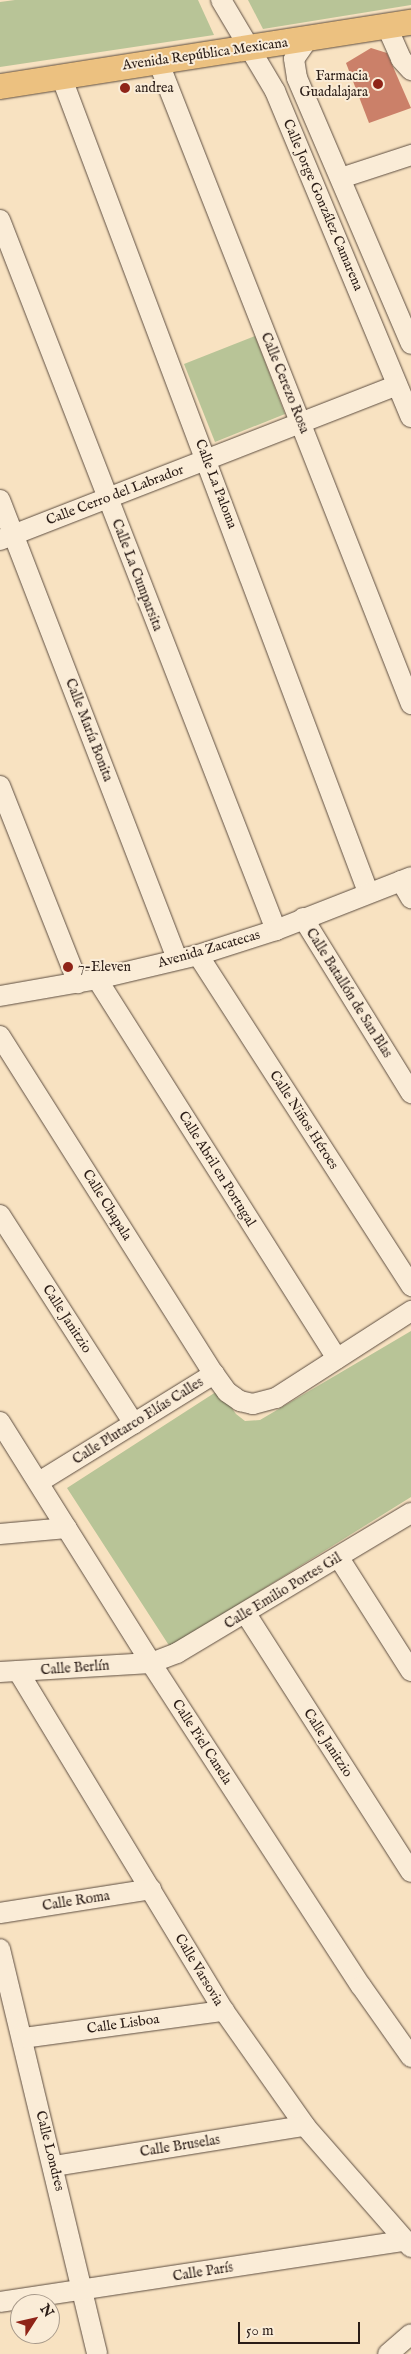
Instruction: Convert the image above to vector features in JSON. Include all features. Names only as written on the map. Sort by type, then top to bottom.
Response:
[{"type":"main road","name":"Avenida República Mexicana","points":[[0,86],[158,61],[252,50],[399,25]]},
{"type":"street","name":"Calle Jorge González Camarena","points":[[221,0],[275,91],[411,417]]},
{"type":"street","points":[[399,25],[401,59],[411,70]]},
{"type":"street","name":"Calle Jorge González Camarena","points":[[308,39],[296,52],[295,70],[411,344]]},
{"type":"street","name":"Calle Cerezo Rosa","points":[[158,61],[411,704]]},
{"type":"street","name":"Calle La Paloma","points":[[61,76],[368,892]]},
{"type":"street","points":[[341,178],[411,155]]},
{"type":"street","name":"Calle La Cumparsita","points":[[0,220],[276,930]]},
{"type":"street","name":"Calle Cerro del Labrador","points":[[7,538],[397,384]]},
{"type":"street","name":"Calle María Bonita","points":[[0,500],[7,538],[177,959]]},
{"type":"street","name":"Calle Abril en Portugal","points":[[0,786],[87,981],[337,1358]]},
{"type":"street","name":"Avenida Zacatecas","points":[[0,996],[87,981],[198,954],[276,930],[368,892],[408,885]]},
{"type":"street","name":"Calle Batallón de San Blas","points":[[303,918],[411,1093]]},
{"type":"street","name":"Calle Niños Héroes","points":[[198,954],[411,1286]]},
{"type":"street","name":"Calle Chapala","points":[[0,1036],[214,1374]]},
{"type":"street","name":"Calle Janitzio","points":[[0,1215],[134,1424]]},
{"type":"street","name":"Calle Plutarco Elías Calles","points":[[39,1482],[214,1374],[227,1392],[240,1401],[266,1402],[411,1310]]},
{"type":"street","name":"Calle Piel Canela","points":[[0,1422],[151,1663],[361,1986],[411,2057]]},
{"type":"street","name":"Calle Emilio Portes Gil","points":[[151,1663],[177,1653],[246,1614],[411,1513]]},
{"type":"street","points":[[0,1534],[67,1528]]},
{"type":"street","points":[[339,1558],[411,1671]]},
{"type":"street","name":"Calle Janitzio","points":[[246,1614],[411,1872]]},
{"type":"street","name":"Calle Berlín","points":[[9,1672],[151,1663]]},
{"type":"street","name":"Calle Varsovia","points":[[9,1672],[151,1889],[224,2011],[305,2126],[408,2244]]},
{"type":"street","name":"Calle Roma","points":[[0,1913],[151,1889]]},
{"type":"street","name":"Calle Londres","points":[[0,1949],[54,2166],[97,2354]]},
{"type":"street","name":"Calle Lisboa","points":[[22,2038],[224,2011]]},
{"type":"street","name":"Calle Bruselas","points":[[54,2166],[305,2126]]},
{"type":"street","name":"Calle París","points":[[0,2302],[408,2244]]},
{"type":"street","points":[[388,2354],[411,2334]]},
{"type":"green space","points":[[15,0],[198,0],[214,35],[0,67],[0,2]]},
{"type":"green space","points":[[248,0],[411,0],[411,5],[263,29]]},
{"type":"green space","points":[[255,336],[285,414],[215,442],[184,364]]},
{"type":"green space","points":[[411,1331],[411,1497],[170,1647],[67,1488],[219,1390],[236,1414],[245,1421],[260,1420]]},
{"type":"building","name":"Farmacia Guadalajara","points":[[371,48],[387,53],[411,108],[369,123],[346,63]]},
{"type":"place","name":"Farmacia Guadalajara","points":[[378,84]]},
{"type":"place","name":"andrea","points":[[125,88]]},
{"type":"place","name":"7-Eleven","points":[[68,967]]}]
